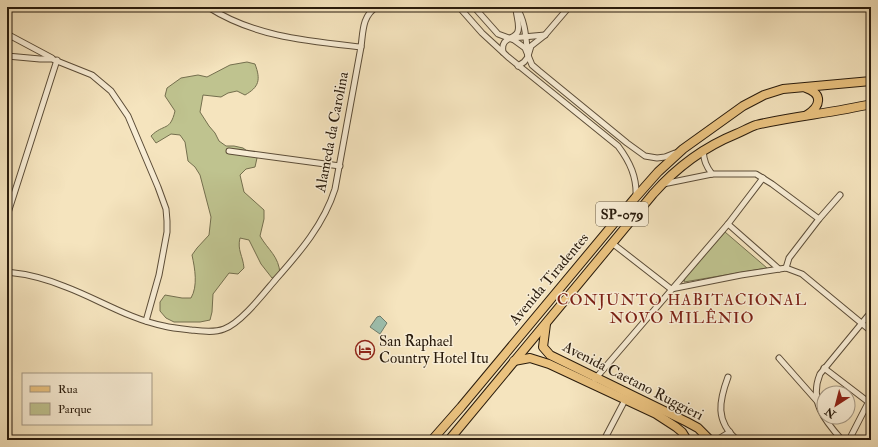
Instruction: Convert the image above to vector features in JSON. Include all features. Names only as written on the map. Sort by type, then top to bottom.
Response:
[{"type":"main road","name":"Avenida Tiradentes","points":[[432,440],[635,198],[658,172],[683,149],[750,103],[783,89],[871,81]]},
{"type":"main road","points":[[804,88],[817,94],[818,99],[816,108],[805,116]]},
{"type":"main road","name":"Avenida Tiradentes","points":[[449,440],[662,184],[703,150],[726,138],[755,126],[871,104]]},
{"type":"main road","name":"Avenida Caetano Ruggieri","points":[[546,324],[543,346],[550,354],[624,400],[656,414],[682,432],[687,440]]},
{"type":"main road","points":[[530,358],[536,355],[543,346]]},
{"type":"main road","name":"Avenida Caetano Ruggieri","points":[[514,361],[530,358],[594,381],[698,428],[710,440]]},
{"type":"street","points":[[208,7],[229,19],[268,33],[293,39],[361,47]]},
{"type":"street","name":"Alameda da Carolina","points":[[7,272],[26,274],[65,286],[127,314],[164,326],[216,331],[233,324],[260,298],[302,249],[313,234],[332,200],[340,166],[365,20],[372,10],[377,7]]},
{"type":"street","points":[[459,7],[482,33],[518,66],[621,150],[628,160],[634,174],[636,189],[635,198]]},
{"type":"street","points":[[474,7],[494,31],[514,40],[525,48],[528,57],[539,71],[644,156],[665,158],[683,149]]},
{"type":"street","points":[[503,52],[503,45],[508,38],[516,35],[519,30],[516,7]]},
{"type":"street","points":[[516,7],[520,12],[526,36],[528,57]]},
{"type":"street","points":[[518,66],[528,57],[531,46],[545,35],[569,7]]},
{"type":"street","points":[[7,34],[55,59],[92,75],[111,91],[128,116],[166,209],[167,232],[162,263],[146,321]]},
{"type":"street","points":[[508,38],[545,35]]},
{"type":"street","points":[[7,56],[55,59]]},
{"type":"street","points":[[7,216],[55,59]]},
{"type":"street","points":[[621,150],[627,143]]},
{"type":"street","points":[[703,150],[704,160],[712,174]]},
{"type":"street","points":[[229,151],[340,166]]},
{"type":"street","points":[[662,184],[712,174],[756,174],[819,219]]},
{"type":"street","points":[[594,381],[728,224],[763,178]]},
{"type":"street","points":[[786,268],[789,258],[819,219],[840,195]]},
{"type":"street","points":[[728,224],[779,269]]},
{"type":"street","points":[[612,243],[671,289]]},
{"type":"street","points":[[671,289],[741,274],[786,268],[802,274],[871,331]]},
{"type":"street","points":[[816,385],[824,368],[871,312]]},
{"type":"street","points":[[779,358],[816,400]]},
{"type":"street","points":[[824,368],[870,404],[850,440]]},
{"type":"street","points":[[728,377],[720,402],[721,417],[737,440]]},
{"type":"street","points":[[604,440],[624,400]]},
{"type":"street","points":[[828,425],[842,440]]},
{"type":"street","points":[[717,440],[730,432]]},
{"type":"green space","points":[[247,62],[255,64],[258,74],[258,82],[256,86],[245,95],[237,91],[228,93],[221,97],[203,95],[200,112],[219,141],[226,146],[243,148],[257,158],[255,167],[246,169],[240,175],[244,192],[264,210],[264,219],[260,236],[278,262],[280,274],[272,278],[261,264],[249,240],[240,238],[240,250],[244,268],[238,274],[229,273],[213,294],[210,320],[200,322],[174,322],[166,318],[160,311],[160,302],[165,295],[191,298],[195,288],[195,272],[192,255],[209,235],[211,217],[200,175],[195,167],[188,161],[185,142],[180,135],[171,134],[156,143],[151,136],[169,125],[173,118],[175,111],[165,96],[167,88],[181,78],[198,75],[207,77],[230,65]]},
{"type":"green space","points":[[725,232],[767,268],[684,282],[685,278]]},
{"type":"shaded area","points":[[380,316],[387,323],[380,334],[370,327],[377,317]]},
{"type":"place","name":"San Raphael Country Hotel Itu","points":[[365,350]]},
{"type":"district","name":"CONJUNTO HABITACIONAL NOVO MILÊNIO","points":[[682,309]]}]
